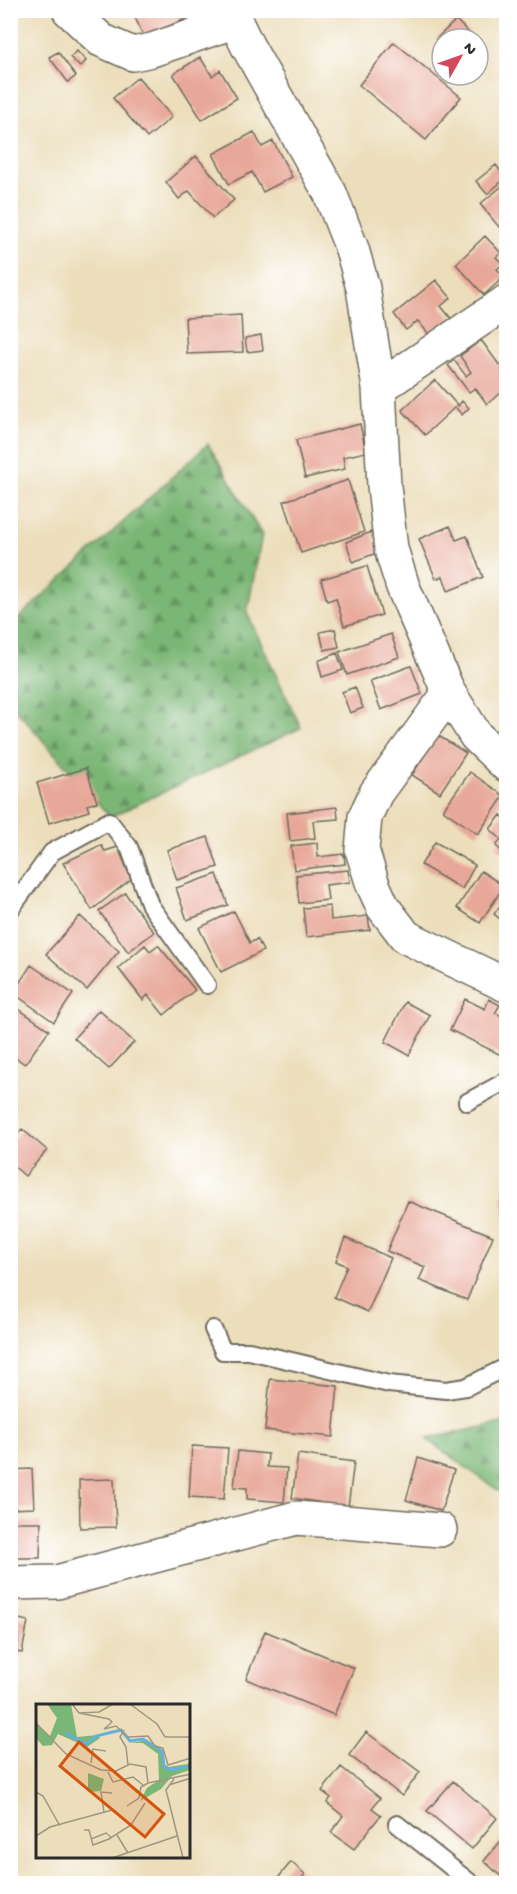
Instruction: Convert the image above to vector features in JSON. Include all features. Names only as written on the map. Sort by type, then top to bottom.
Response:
[{"type":"street","points":[[69,10],[101,40],[133,54],[152,50],[233,16],[330,193],[352,249],[363,288],[379,388],[384,486],[391,549],[403,587],[449,693],[476,736],[507,765]]},
{"type":"street","points":[[379,388],[507,302]]},
{"type":"street","points":[[449,693],[376,793],[365,817],[362,850],[383,907],[406,937],[507,985]]},
{"type":"street","points":[[10,1583],[57,1582],[296,1518],[440,1530]]},
{"type":"lane","points":[[10,910],[52,852],[108,821],[129,847],[150,905],[207,985]]},
{"type":"lane","points":[[467,1102],[507,1081]]},
{"type":"lane","points":[[213,1329],[223,1351],[249,1351],[389,1384],[446,1390],[466,1387],[507,1367]]},
{"type":"lane","points":[[396,1824],[472,1884]]},
{"type":"green space","points":[[208,444],[262,535],[247,613],[301,728],[110,817],[11,704],[11,625]]},
{"type":"green space","points":[[506,1422],[506,1492],[499,1491],[426,1439]]},
{"type":"building","points":[[145,10],[181,10],[185,19],[144,37],[134,15]]},
{"type":"building","points":[[450,10],[467,10],[457,19]]},
{"type":"building","points":[[456,20],[463,27],[449,27]]},
{"type":"building","points":[[394,42],[430,72],[430,87],[449,87],[461,97],[426,140],[359,85]]},
{"type":"building","points":[[77,51],[86,61],[80,67],[70,57]]},
{"type":"building","points":[[58,52],[76,76],[68,82],[49,57]]},
{"type":"building","points":[[200,57],[212,76],[220,70],[237,98],[202,120],[173,74]]},
{"type":"building","points":[[138,77],[172,117],[147,138],[113,98]]},
{"type":"building","points":[[254,132],[262,147],[273,141],[292,177],[263,192],[252,172],[229,184],[213,154]]},
{"type":"building","points":[[196,156],[234,200],[213,218],[189,191],[179,199],[166,182]]},
{"type":"building","points":[[496,165],[506,178],[487,194],[476,181]]},
{"type":"building","points":[[506,183],[506,221],[499,227],[480,204]]},
{"type":"building","points":[[485,236],[501,253],[496,257],[503,264],[497,269],[504,277],[484,295],[456,264]]},
{"type":"building","points":[[436,280],[451,298],[441,306],[453,321],[432,338],[418,321],[406,330],[394,314]]},
{"type":"building","points":[[241,315],[243,352],[187,354],[185,318]]},
{"type":"building","points":[[261,335],[263,350],[247,352],[245,338]]},
{"type":"building","points":[[481,340],[500,366],[506,361],[506,389],[487,404],[475,388],[469,392],[448,365],[454,360],[466,376],[471,372],[460,356]]},
{"type":"building","points":[[435,380],[458,406],[462,401],[469,408],[462,415],[455,407],[425,435],[402,410]]},
{"type":"building","points":[[360,424],[366,452],[343,457],[345,469],[305,478],[296,440]]},
{"type":"building","points":[[348,480],[364,532],[301,553],[284,501]]},
{"type":"building","points":[[450,526],[456,540],[467,536],[483,577],[448,591],[443,576],[436,579],[419,539]]},
{"type":"building","points":[[371,532],[379,552],[353,562],[346,542]]},
{"type":"building","points":[[367,566],[382,615],[344,626],[336,598],[327,601],[321,579]]},
{"type":"building","points":[[335,629],[339,647],[324,650],[320,632]]},
{"type":"building","points":[[391,634],[399,657],[347,675],[339,652]]},
{"type":"building","points":[[337,653],[343,670],[322,677],[318,661]]},
{"type":"building","points":[[411,666],[422,694],[381,710],[370,681]]},
{"type":"building","points":[[355,687],[363,708],[350,713],[342,692]]},
{"type":"building","points":[[437,735],[466,753],[440,793],[412,775]]},
{"type":"building","points":[[86,768],[97,802],[87,805],[89,811],[49,823],[37,783]]},
{"type":"building","points":[[470,772],[504,796],[478,834],[443,810]]},
{"type":"building","points":[[337,807],[338,819],[313,821],[315,838],[290,841],[287,813]]},
{"type":"building","points":[[501,815],[506,820],[506,855],[496,846],[501,839],[490,829]]},
{"type":"building","points":[[208,837],[218,867],[177,880],[167,850]]},
{"type":"building","points":[[435,842],[475,865],[462,889],[421,865]]},
{"type":"building","points":[[317,843],[318,857],[344,854],[345,864],[294,870],[291,846]]},
{"type":"building","points":[[101,845],[105,851],[118,847],[131,879],[92,910],[63,863]]},
{"type":"building","points":[[348,870],[350,882],[326,885],[328,900],[299,903],[296,875]]},
{"type":"building","points":[[481,871],[504,886],[480,923],[457,908]]},
{"type":"building","points":[[217,874],[228,905],[187,920],[176,888]]},
{"type":"building","points":[[125,893],[154,932],[128,952],[99,911]]},
{"type":"building","points":[[506,897],[506,924],[494,914]]},
{"type":"building","points":[[330,906],[331,920],[368,916],[370,930],[306,937],[303,908]]},
{"type":"building","points":[[234,911],[250,943],[257,939],[263,951],[221,972],[199,928]]},
{"type":"building","points":[[80,916],[119,951],[87,990],[46,954]]},
{"type":"building","points":[[145,945],[150,951],[158,945],[195,990],[164,1015],[148,995],[143,1000],[118,968]]},
{"type":"building","points":[[31,965],[73,994],[54,1022],[13,993]]},
{"type":"building","points":[[465,999],[485,1009],[489,999],[500,1005],[495,1013],[506,1018],[506,1044],[501,1055],[450,1030]]},
{"type":"building","points":[[405,1002],[430,1015],[409,1055],[385,1042]]},
{"type":"building","points":[[10,1003],[49,1030],[25,1064],[10,1054]]},
{"type":"building","points":[[99,1010],[134,1042],[109,1069],[74,1038]]},
{"type":"building","points":[[22,1129],[47,1150],[25,1176],[10,1163],[10,1143]]},
{"type":"building","points":[[502,1195],[506,1195],[506,1219],[505,1219]]},
{"type":"building","points":[[408,1201],[493,1236],[467,1300],[419,1280],[425,1267],[387,1251]]},
{"type":"building","points":[[345,1238],[391,1258],[368,1312],[334,1297],[347,1266],[336,1261]]},
{"type":"building","points":[[270,1379],[338,1386],[333,1437],[265,1430]]},
{"type":"building","points":[[192,1446],[228,1448],[224,1499],[189,1497]]},
{"type":"building","points":[[238,1451],[268,1454],[267,1467],[287,1468],[284,1502],[247,1499],[247,1488],[234,1487]]},
{"type":"building","points":[[298,1454],[354,1462],[348,1507],[292,1498]]},
{"type":"building","points":[[418,1458],[454,1470],[441,1511],[406,1500]]},
{"type":"building","points":[[32,1469],[34,1508],[10,1509],[10,1470]]},
{"type":"building","points":[[114,1479],[116,1527],[80,1528],[79,1480]]},
{"type":"building","points":[[10,1522],[41,1522],[40,1558],[10,1558]]},
{"type":"building","points":[[10,1617],[28,1621],[22,1653],[10,1651]]},
{"type":"building","points":[[265,1631],[354,1668],[334,1715],[246,1679]]},
{"type":"building","points":[[366,1732],[420,1772],[402,1796],[349,1755]]},
{"type":"building","points":[[341,1767],[380,1798],[372,1808],[381,1815],[354,1849],[331,1832],[343,1816],[327,1803],[331,1798],[322,1791]]},
{"type":"building","points":[[453,1781],[497,1818],[472,1849],[427,1811]]},
{"type":"building","points":[[506,1835],[506,1881],[484,1861]]},
{"type":"building","points":[[291,1862],[305,1874],[297,1884],[273,1884]]}]
